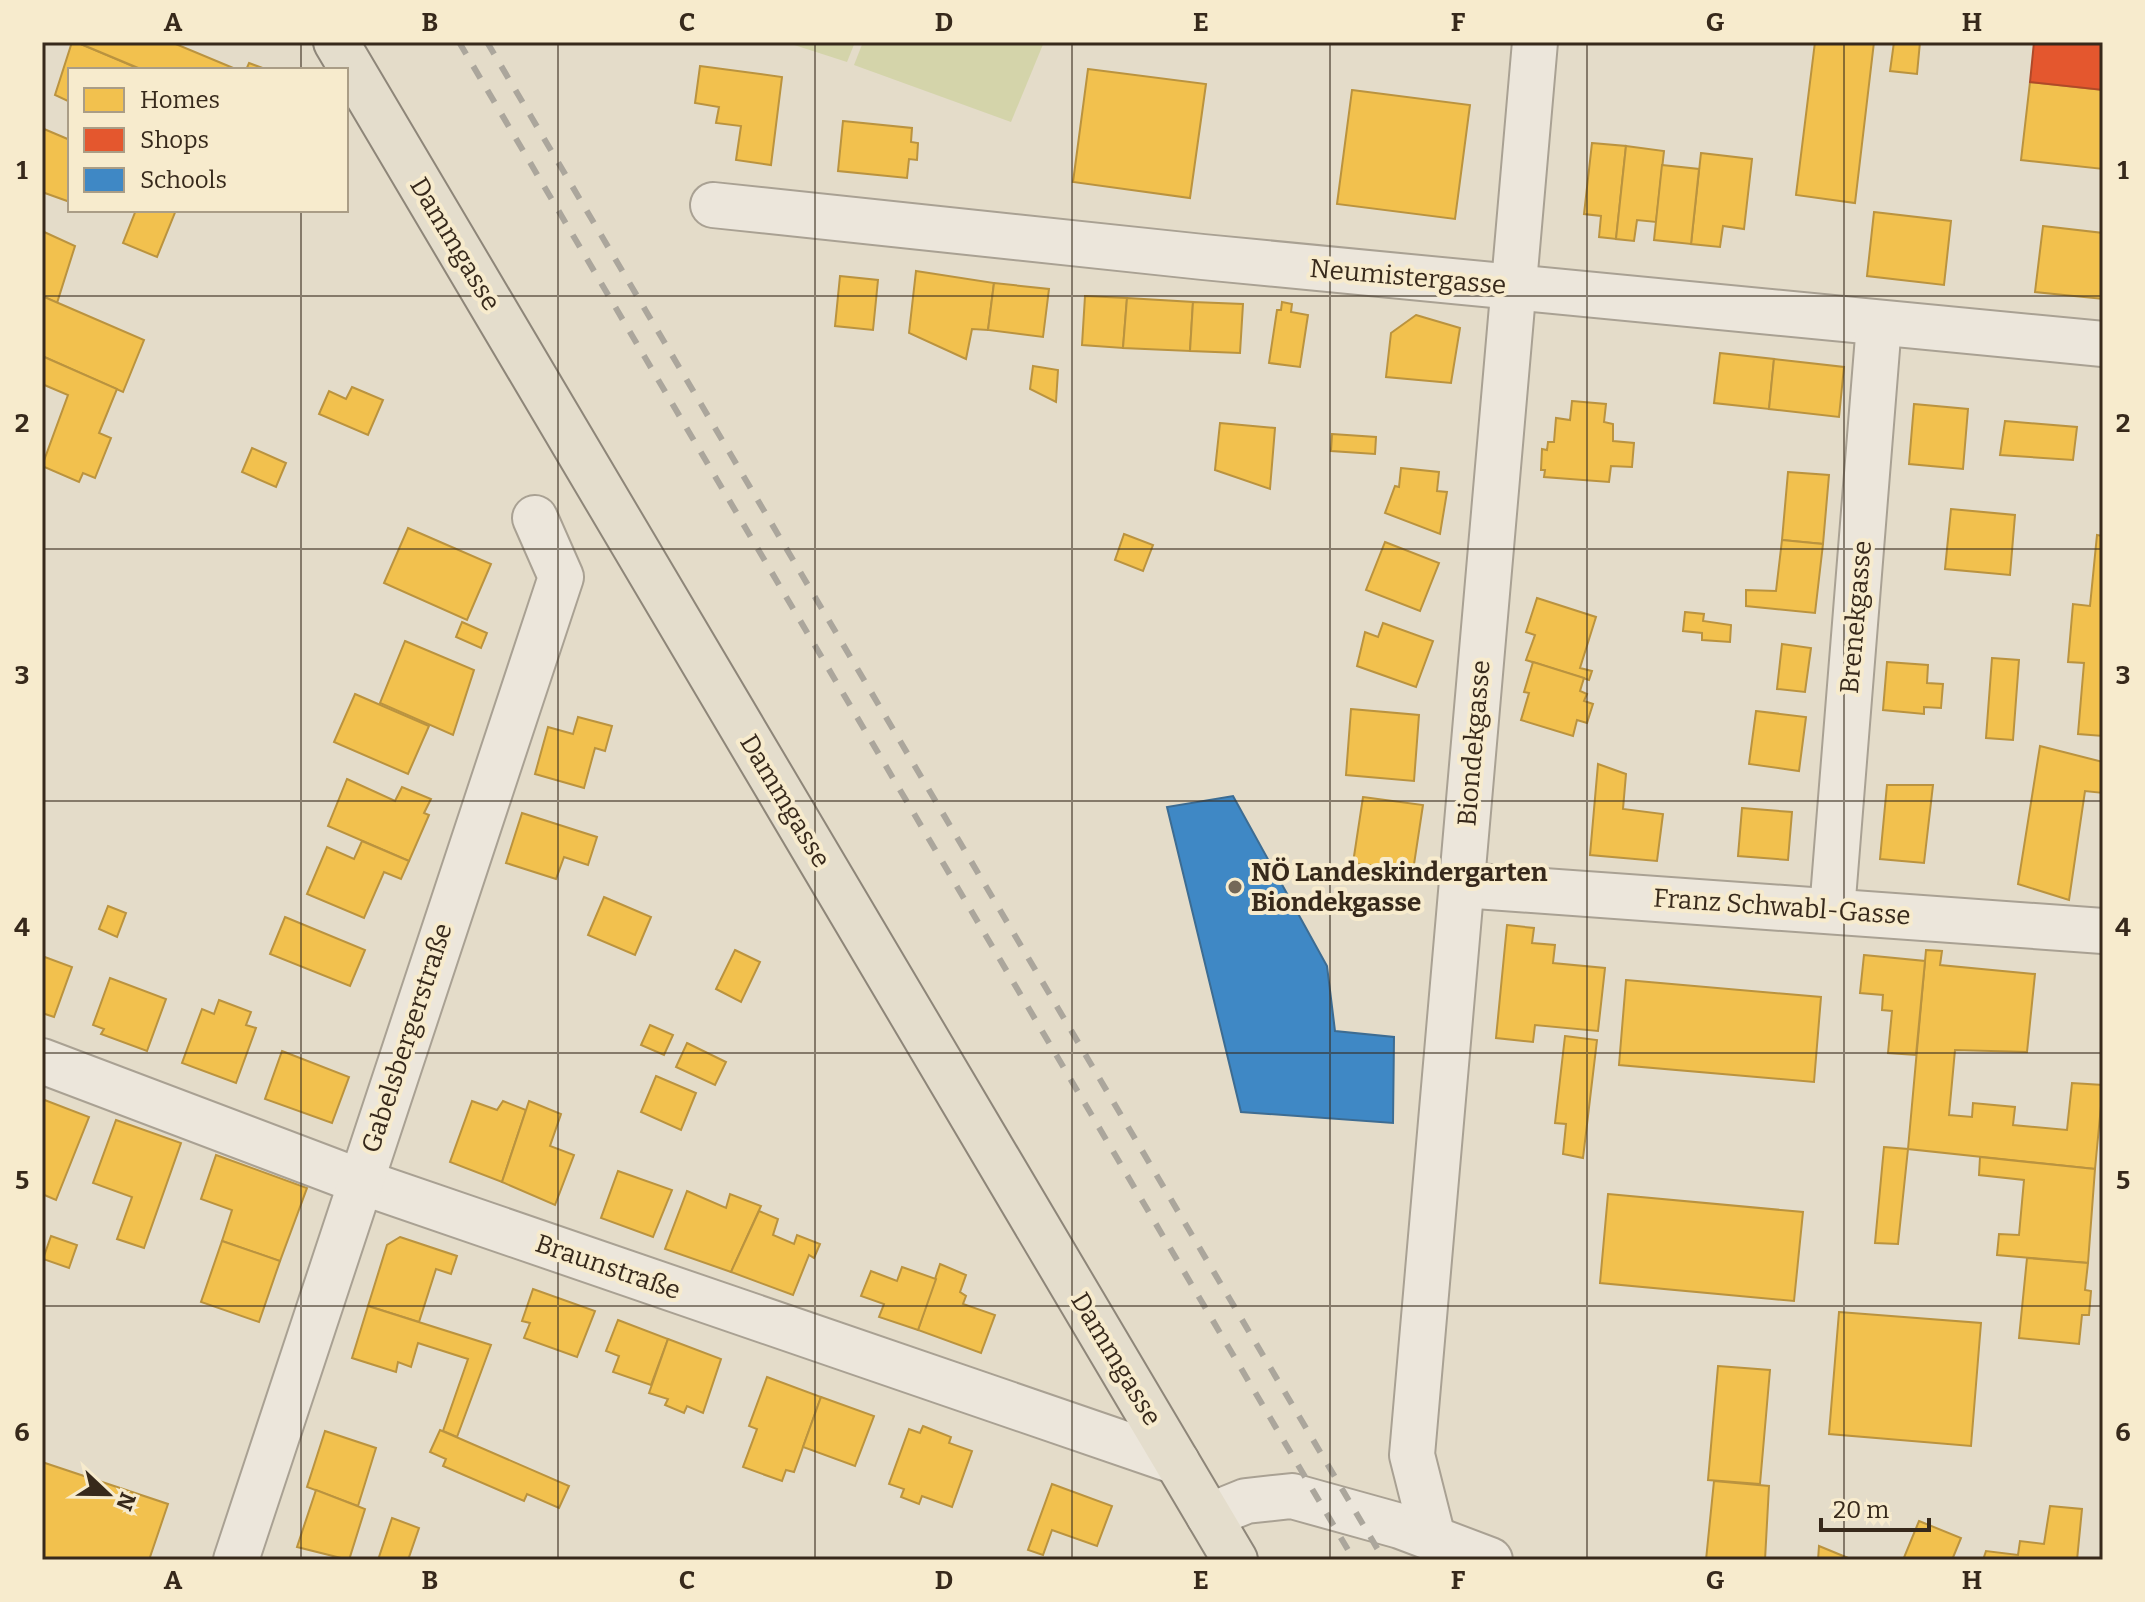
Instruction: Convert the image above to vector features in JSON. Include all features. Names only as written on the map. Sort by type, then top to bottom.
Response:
[{"type":"main road","name":"Dammgasse","points":[[336,42],[1177,1462],[1222,1545]]},
{"type":"street","name":"Biondekgasse","points":[[1433,1538],[1412,1455],[1535,42]]},
{"type":"street","name":"Neumistergasse","points":[[713,205],[2103,344]]},
{"type":"street","name":"Brenekgasse","points":[[1832,911],[1879,324]]},
{"type":"street","name":"Gabelsbergerstraße","points":[[236,1560],[561,577],[535,518]]},
{"type":"street","name":"Franz Schwabl-Gasse","points":[[1462,885],[2103,931]]},
{"type":"street","name":"Braunstraße","points":[[42,1061],[359,1181],[1177,1462]]},
{"type":"street","points":[[1222,1545],[1246,1501],[1292,1496],[1433,1538],[1490,1560]]},
{"type":"green space","points":[[785,42],[855,42],[847,62]]},
{"type":"green space","points":[[863,42],[1044,42],[1011,122],[854,65]]},
{"type":"building: Homes","points":[[72,42],[137,68],[68,68],[68,101],[55,95]]},
{"type":"building: Homes","points":[[76,42],[171,42],[233,68],[138,68]]},
{"type":"building: Homes","points":[[1815,42],[1874,42],[1855,203],[1796,195]]},
{"type":"building: Homes","points":[[1894,42],[1920,42],[1917,74],[1890,71]]},
{"type":"building: Homes","points":[[700,66],[782,77],[771,165],[736,160],[741,126],[716,123],[719,107],[695,103]]},
{"type":"building: Homes","points":[[1088,69],[1206,84],[1190,198],[1073,182]]},
{"type":"building: Homes","points":[[2030,82],[2103,90],[2103,169],[2021,160]]},
{"type":"building: Homes","points":[[1352,90],[1470,105],[1455,219],[1337,204]]},
{"type":"building: Homes","points":[[843,121],[912,128],[911,142],[918,143],[917,160],[909,159],[907,178],[838,171]]},
{"type":"building: Homes","points":[[44,129],[68,139],[68,201],[42,192]]},
{"type":"building: Homes","points":[[1592,143],[1626,146],[1616,239],[1599,237],[1601,216],[1584,214]]},
{"type":"building: Homes","points":[[1626,146],[1664,151],[1656,222],[1637,220],[1634,241],[1616,239]]},
{"type":"building: Homes","points":[[1701,153],[1752,159],[1744,229],[1723,226],[1720,247],[1691,244]]},
{"type":"building: Homes","points":[[1662,165],[1699,169],[1691,244],[1654,240]]},
{"type":"building: Homes","points":[[135,212],[175,212],[157,257],[123,243]]},
{"type":"building: Homes","points":[[1874,212],[1951,221],[1944,285],[1867,276]]},
{"type":"building: Homes","points":[[2043,226],[2103,233],[2103,299],[2035,292]]},
{"type":"building: Homes","points":[[42,231],[75,246],[57,303],[42,296]]},
{"type":"building: Homes","points":[[916,271],[994,283],[988,330],[972,329],[966,359],[909,333]]},
{"type":"building: Homes","points":[[840,276],[878,280],[873,330],[835,326]]},
{"type":"building: Homes","points":[[994,283],[1049,289],[1043,337],[988,330]]},
{"type":"building: Homes","points":[[42,296],[144,340],[123,392],[42,356]]},
{"type":"building: Homes","points":[[1085,296],[1127,298],[1123,348],[1082,345]]},
{"type":"building: Homes","points":[[1127,298],[1193,302],[1190,351],[1123,348]]},
{"type":"building: Homes","points":[[1193,302],[1243,304],[1240,353],[1190,351]]},
{"type":"building: Homes","points":[[1282,302],[1292,304],[1291,312],[1308,315],[1300,367],[1269,363],[1277,310],[1281,310]]},
{"type":"building: Homes","points":[[1416,315],[1460,328],[1451,383],[1386,377],[1391,333]]},
{"type":"building: Homes","points":[[1720,353],[1774,359],[1769,409],[1714,403]]},
{"type":"building: Homes","points":[[42,356],[117,389],[99,433],[111,438],[95,478],[83,473],[79,482],[42,466],[68,395],[42,384]]},
{"type":"building: Homes","points":[[1774,359],[1844,367],[1839,417],[1769,409]]},
{"type":"building: Homes","points":[[1033,366],[1058,370],[1056,402],[1030,389]]},
{"type":"building: Homes","points":[[352,387],[383,400],[368,435],[319,414],[329,391],[346,399]]},
{"type":"building: Homes","points":[[1572,401],[1606,404],[1604,422],[1613,424],[1613,441],[1634,443],[1632,467],[1611,466],[1609,482],[1544,477],[1545,470],[1541,470],[1542,449],[1547,450],[1548,442],[1554,442],[1556,418],[1570,420]]},
{"type":"building: Homes","points":[[1914,404],[1968,409],[1963,469],[1909,464]]},
{"type":"building: Homes","points":[[2005,421],[2077,427],[2073,460],[2000,455]]},
{"type":"building: Homes","points":[[1220,423],[1275,428],[1270,489],[1215,470]]},
{"type":"building: Homes","points":[[1332,434],[1376,437],[1375,454],[1331,451]]},
{"type":"building: Homes","points":[[252,448],[286,463],[276,487],[242,472]]},
{"type":"building: Homes","points":[[1401,468],[1439,472],[1437,491],[1447,492],[1440,534],[1385,513],[1395,486],[1399,487]]},
{"type":"building: Homes","points":[[1788,472],[1829,475],[1823,544],[1782,540]]},
{"type":"building: Homes","points":[[1951,509],[2015,515],[2010,575],[1945,569]]},
{"type":"building: Homes","points":[[408,528],[491,564],[467,620],[384,583]]},
{"type":"building: Homes","points":[[1124,534],[1153,545],[1143,571],[1115,560]]},
{"type":"building: Homes","points":[[2097,535],[2103,536],[2103,736],[2078,734],[2084,663],[2068,662],[2073,604],[2090,606]]},
{"type":"building: Homes","points":[[1782,540],[1823,544],[1815,613],[1746,606],[1746,590],[1776,591]]},
{"type":"building: Homes","points":[[1385,542],[1439,563],[1420,611],[1366,590]]},
{"type":"building: Homes","points":[[1537,598],[1596,617],[1580,668],[1592,671],[1589,680],[1526,660],[1535,635],[1526,632]]},
{"type":"building: Homes","points":[[1685,612],[1704,614],[1703,621],[1731,625],[1730,642],[1702,640],[1702,633],[1683,631]]},
{"type":"building: Homes","points":[[462,622],[487,633],[481,648],[456,637]]},
{"type":"building: Homes","points":[[1383,623],[1433,641],[1416,687],[1357,666],[1365,632],[1378,637]]},
{"type":"building: Homes","points":[[405,641],[474,670],[453,735],[380,703]]},
{"type":"building: Homes","points":[[1782,644],[1811,648],[1805,692],[1777,689]]},
{"type":"building: Homes","points":[[1992,658],[2019,660],[2013,740],[1986,738]]},
{"type":"building: Homes","points":[[1533,662],[1584,678],[1580,691],[1587,694],[1584,701],[1593,704],[1587,723],[1577,720],[1573,736],[1521,720],[1529,693],[1524,692]]},
{"type":"building: Homes","points":[[1887,662],[1928,665],[1927,683],[1943,684],[1941,708],[1924,707],[1924,714],[1883,710]]},
{"type":"building: Homes","points":[[355,694],[429,726],[408,774],[334,742]]},
{"type":"building: Homes","points":[[1351,709],[1419,715],[1414,781],[1346,775]]},
{"type":"building: Homes","points":[[1756,711],[1806,717],[1799,771],[1749,764]]},
{"type":"building: Homes","points":[[578,717],[612,726],[605,751],[595,748],[584,788],[535,774],[548,727],[573,734]]},
{"type":"building: Homes","points":[[2040,746],[2103,762],[2103,793],[2085,791],[2069,900],[2018,884]]},
{"type":"building: Homes","points":[[1598,764],[1626,774],[1623,809],[1663,814],[1657,861],[1590,855]]},
{"type":"building: Homes","points":[[347,779],[395,801],[402,787],[431,799],[424,813],[429,815],[409,861],[328,826]]},
{"type":"building: Homes","points":[[1887,785],[1933,785],[1924,863],[1880,859]]},
{"type":"building: Homes","points":[[1363,797],[1423,805],[1413,871],[1353,863]]},
{"type":"building: Homes","points":[[1742,808],[1792,812],[1788,860],[1738,856]]},
{"type":"building: Homes","points":[[522,813],[597,837],[588,865],[564,857],[556,879],[506,863]]},
{"type":"building: Homes","points":[[362,841],[409,861],[401,879],[384,872],[364,918],[307,894],[327,847],[354,859]]},
{"type":"building: Homes","points":[[604,897],[651,917],[635,955],[588,935]]},
{"type":"building: Homes","points":[[108,906],[126,913],[117,937],[99,929]]},
{"type":"building: Homes","points":[[285,917],[365,950],[350,986],[270,954]]},
{"type":"building: Homes","points":[[1507,925],[1534,928],[1532,943],[1555,945],[1553,963],[1605,968],[1598,1031],[1535,1025],[1533,1042],[1496,1038]]},
{"type":"building: Homes","points":[[735,950],[760,962],[741,1002],[716,989]]},
{"type":"building: Homes","points":[[1926,950],[1942,951],[1940,965],[2035,974],[2027,1052],[1955,1050],[1949,1115],[1972,1117],[1973,1103],[2015,1107],[2013,1125],[2067,1130],[2072,1083],[2103,1085],[2095,1169],[1908,1149]]},
{"type":"building: Homes","points":[[1864,955],[1925,961],[1916,1055],[1888,1053],[1892,1011],[1882,1010],[1883,995],[1860,993]]},
{"type":"building: Homes","points":[[42,956],[72,967],[54,1017],[42,1013]]},
{"type":"building: Homes","points":[[110,978],[166,999],[147,1051],[101,1034],[104,1029],[93,1025]]},
{"type":"building: Homes","points":[[1626,980],[1821,997],[1814,1082],[1619,1065]]},
{"type":"building: Homes","points":[[219,1000],[251,1012],[246,1025],[256,1028],[236,1083],[182,1063],[202,1009],[214,1014]]},
{"type":"building: Homes","points":[[650,1025],[673,1035],[664,1055],[641,1045]]},
{"type":"building: Homes","points":[[1565,1036],[1597,1040],[1583,1158],[1563,1154],[1566,1124],[1555,1123]]},
{"type":"building: Homes","points":[[687,1043],[726,1062],[715,1085],[676,1067]]},
{"type":"building: Homes","points":[[282,1051],[349,1077],[332,1123],[265,1099]]},
{"type":"building: Homes","points":[[656,1076],[696,1093],[681,1130],[641,1112]]},
{"type":"building: Homes","points":[[42,1099],[89,1117],[56,1200],[42,1194]]},
{"type":"building: Homes","points":[[472,1101],[497,1110],[503,1101],[526,1110],[502,1182],[450,1162]]},
{"type":"building: Homes","points":[[529,1101],[561,1114],[550,1146],[574,1155],[555,1205],[502,1182]]},
{"type":"building: Homes","points":[[116,1120],[181,1143],[144,1248],[117,1239],[132,1197],[93,1183]]},
{"type":"building: Homes","points":[[1884,1147],[1908,1149],[1898,1244],[1875,1243]]},
{"type":"building: Homes","points":[[216,1155],[307,1188],[280,1261],[222,1241],[232,1210],[201,1199]]},
{"type":"building: Homes","points":[[1980,1157],[2095,1169],[2088,1263],[1997,1255],[1999,1234],[2019,1235],[2024,1180],[1979,1175]]},
{"type":"building: Homes","points":[[618,1171],[672,1190],[653,1237],[601,1218]]},
{"type":"building: Homes","points":[[687,1191],[726,1208],[730,1194],[761,1206],[731,1272],[665,1249]]},
{"type":"building: Homes","points":[[1608,1194],[1803,1212],[1794,1301],[1600,1283]]},
{"type":"building: Homes","points":[[759,1211],[778,1219],[773,1235],[794,1244],[797,1235],[820,1244],[814,1258],[809,1255],[793,1295],[731,1272]]},
{"type":"building: Homes","points":[[51,1236],[77,1245],[69,1268],[43,1259]]},
{"type":"building: Homes","points":[[400,1237],[457,1256],[451,1274],[436,1269],[419,1322],[368,1306],[387,1245]]},
{"type":"building: Homes","points":[[222,1241],[280,1261],[259,1322],[201,1302]]},
{"type":"building: Homes","points":[[2027,1258],[2088,1263],[2085,1290],[2091,1291],[2089,1315],[2082,1315],[2079,1344],[2019,1338]]},
{"type":"building: Homes","points":[[940,1264],[966,1275],[960,1292],[966,1296],[963,1304],[995,1315],[981,1353],[918,1330]]},
{"type":"building: Homes","points":[[902,1267],[936,1279],[918,1330],[879,1317],[884,1304],[861,1296],[871,1271],[897,1281]]},
{"type":"building: Homes","points":[[533,1289],[595,1311],[577,1357],[524,1338],[530,1323],[522,1321]]},
{"type":"building: Homes","points":[[368,1306],[491,1345],[457,1437],[443,1431],[468,1359],[418,1343],[411,1367],[398,1362],[396,1372],[352,1358]]},
{"type":"building: Homes","points":[[1839,1312],[1981,1323],[1971,1446],[1829,1434]]},
{"type":"building: Homes","points":[[618,1320],[668,1339],[651,1385],[613,1372],[619,1356],[606,1351]]},
{"type":"building: Homes","points":[[668,1339],[721,1359],[703,1413],[687,1406],[684,1413],[665,1405],[668,1399],[649,1393]]},
{"type":"building: Homes","points":[[1718,1366],[1770,1370],[1760,1484],[1708,1480]]},
{"type":"building: Homes","points":[[767,1377],[821,1397],[794,1472],[786,1470],[782,1481],[743,1467],[757,1429],[749,1426]]},
{"type":"building: Homes","points":[[821,1397],[874,1416],[855,1466],[803,1447]]},
{"type":"building: Homes","points":[[923,1426],[951,1437],[949,1443],[972,1451],[952,1507],[922,1496],[919,1504],[901,1497],[904,1489],[889,1484],[909,1429],[920,1433]]},
{"type":"building: Homes","points":[[440,1430],[569,1486],[559,1508],[527,1494],[524,1501],[443,1466],[446,1459],[430,1452]]},
{"type":"building: Homes","points":[[325,1431],[376,1448],[358,1506],[307,1487]]},
{"type":"building: Homes","points":[[42,1462],[168,1504],[149,1560],[42,1560]]},
{"type":"building: Homes","points":[[1714,1481],[1769,1486],[1765,1560],[1706,1560]]},
{"type":"building: Homes","points":[[1052,1484],[1112,1506],[1097,1546],[1052,1530],[1043,1555],[1028,1550]]},
{"type":"building: Homes","points":[[316,1490],[365,1509],[349,1560],[297,1547]]},
{"type":"building: Homes","points":[[2050,1506],[2082,1509],[2077,1560],[1983,1560],[1986,1551],[2018,1555],[2020,1541],[2044,1544]]},
{"type":"building: Homes","points":[[392,1518],[419,1528],[408,1560],[378,1560]]},
{"type":"building: Homes","points":[[1919,1521],[1961,1538],[1952,1560],[1903,1560]]},
{"type":"building: Homes","points":[[1819,1546],[1853,1560],[1818,1560]]},
{"type":"building: Shops","points":[[2034,42],[2103,42],[2103,90],[2030,82]]},
{"type":"building: Schools","name":"NÖ Landeskindergarten Biondekgasse","points":[[1233,796],[1327,966],[1335,1031],[1394,1037],[1393,1123],[1241,1112],[1167,807]]},
{"type":"railway","points":[[459,42],[1354,1560]]},
{"type":"railway","points":[[487,42],[1384,1560]]},
{"type":"place","name":"NÖ Landeskindergarten Biondekgasse","points":[[1235,887]]}]
